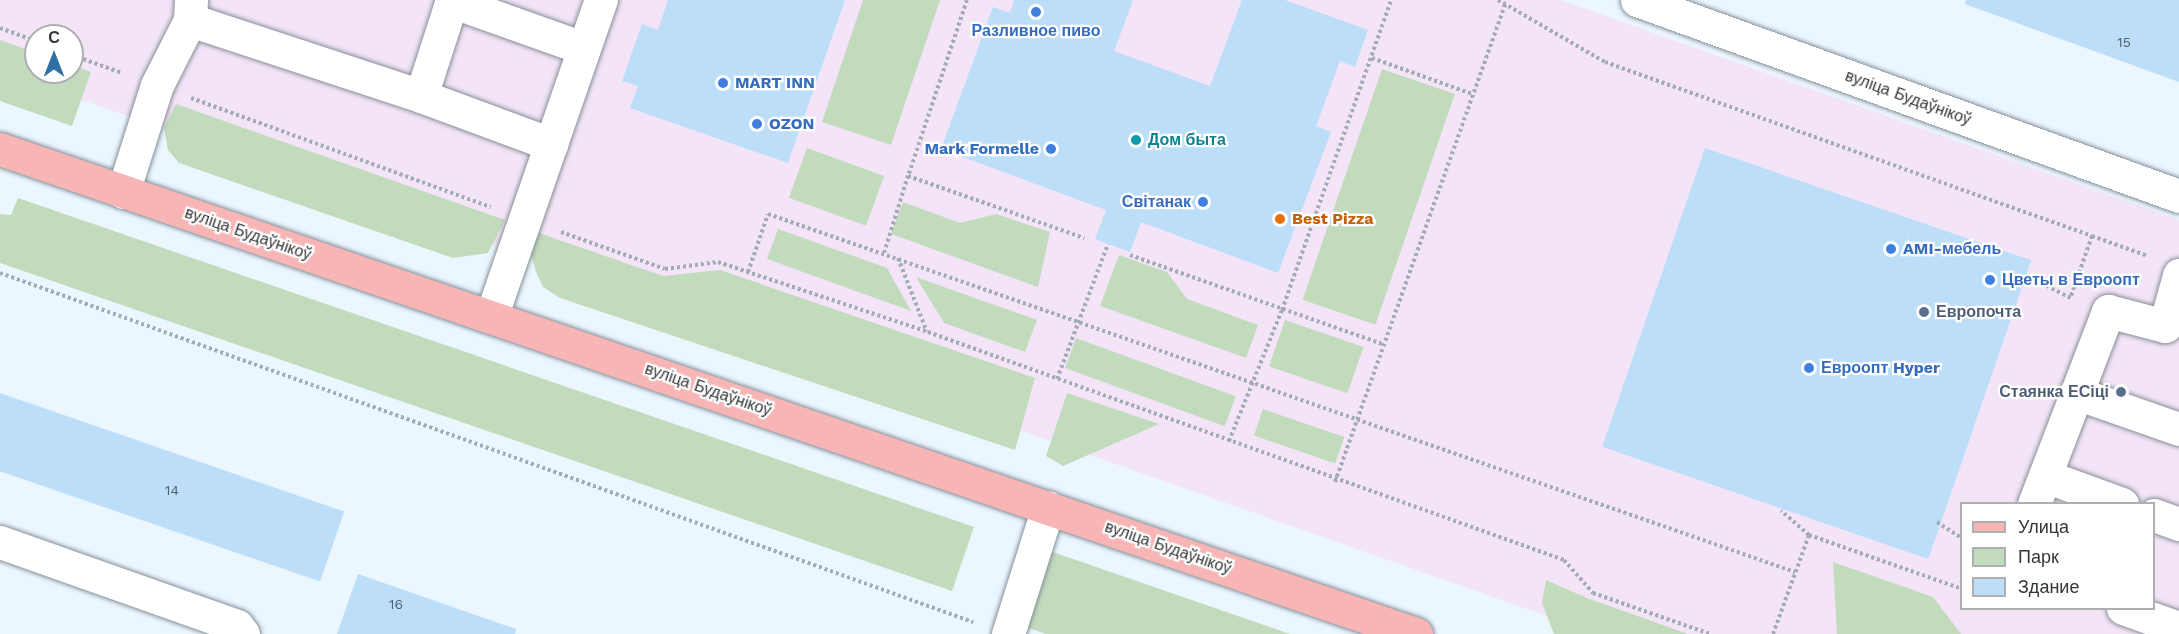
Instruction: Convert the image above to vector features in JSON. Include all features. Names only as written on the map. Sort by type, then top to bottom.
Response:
[{"type":"main road","name":"вуліца Будаўнікоў","points":[[0,149],[1416,634]]},
{"type":"street","points":[[491,317],[601,0]]},
{"type":"street","name":"вуліца Будаўнікоў","points":[[1637,0],[2179,196]]},
{"type":"street","points":[[421,96],[451,1],[584,48]]},
{"type":"street","points":[[123,192],[157,86],[190,10],[550,144]]},
{"type":"street","points":[[2110,502],[2039,490],[2108,311],[2172,329],[2168,267]]},
{"type":"street","points":[[2076,393],[2179,429]]},
{"type":"street","points":[[996,630],[1048,507]]},
{"type":"street","points":[[2155,515],[2179,524]]},
{"type":"street","points":[[0,542],[237,626],[243,634]]},
{"type":"street","points":[[2126,610],[2179,628]]},
{"type":"path","points":[[884,252],[967,0]]},
{"type":"path","points":[[1228,441],[1249,382],[1282,310],[1391,0]]},
{"type":"path","points":[[1498,0],[1506,2],[1605,62],[2073,230]]},
{"type":"path","points":[[1335,482],[1355,418],[1506,2]]},
{"type":"path","points":[[0,28],[24,37]]},
{"type":"path","points":[[1372,58],[1472,94]]},
{"type":"path","points":[[84,59],[666,269],[718,262],[928,332],[1335,482],[1564,560],[1593,593],[1710,634]]},
{"type":"path","points":[[908,176],[1084,238]]},
{"type":"path","points":[[748,272],[768,214],[884,252],[1078,322],[1796,572]]},
{"type":"path","points":[[2092,236],[2168,267]]},
{"type":"path","points":[[1057,379],[1108,244]]},
{"type":"path","points":[[1130,255],[1383,344]]},
{"type":"path","points":[[898,257],[928,332]]},
{"type":"path","points":[[0,273],[996,630]]},
{"type":"path","points":[[2025,275],[2108,311]]},
{"type":"path","points":[[1781,511],[1809,535],[1960,588]]},
{"type":"path","points":[[1938,522],[1960,537]]},
{"type":"path","points":[[1773,634],[1809,535]]},
{"type":"shaded area","points":[[0,0],[1561,0],[2179,220],[2179,634],[1598,634],[37,84],[84,84],[84,24],[24,24],[24,79],[0,71]]},
{"type":"green space","points":[[863,0],[940,0],[891,145],[822,122]]},
{"type":"green space","points":[[0,40],[24,49],[24,84],[84,84],[84,69],[91,72],[72,126],[0,101]]},
{"type":"green space","points":[[1382,69],[1455,94],[1375,325],[1303,300]]},
{"type":"green space","points":[[176,104],[505,220],[488,253],[453,258],[179,163],[168,150],[164,128]]},
{"type":"green space","points":[[807,148],[884,176],[866,226],[789,198]]},
{"type":"green space","points":[[18,198],[974,527],[952,591],[0,263],[0,214],[11,215]]},
{"type":"green space","points":[[903,202],[960,223],[996,214],[1050,232],[1038,287],[891,234]]},
{"type":"green space","points":[[778,229],[887,268],[911,311],[767,259]]},
{"type":"green space","points":[[536,232],[663,276],[720,270],[1035,378],[1015,450],[560,298],[543,287],[536,272],[530,251]]},
{"type":"green space","points":[[1119,255],[1167,272],[1187,299],[1258,325],[1246,358],[1100,306]]},
{"type":"green space","points":[[916,277],[1037,320],[1025,352],[944,323]]},
{"type":"green space","points":[[1285,320],[1363,347],[1348,393],[1269,366]]},
{"type":"green space","points":[[1076,338],[1236,396],[1225,426],[1065,368]]},
{"type":"green space","points":[[1067,393],[1159,424],[1063,466],[1046,456]]},
{"type":"green space","points":[[1263,409],[1344,437],[1335,463],[1254,435]]},
{"type":"green space","points":[[1050,551],[1290,634],[1046,634],[1023,626]]},
{"type":"green space","points":[[1833,562],[1933,597],[1961,634],[1837,634]]},
{"type":"green space","points":[[1546,580],[1587,598],[1688,634],[1554,634],[1542,603]]},
{"type":"building","name":"MART INN","points":[[668,0],[845,0],[788,163],[630,108],[638,86],[622,81],[642,24],[658,30]]},
{"type":"building","name":"Дом быта","points":[[1014,0],[1133,0],[1114,51],[1210,86],[1242,0],[1285,0],[1368,30],[1355,67],[1340,61],[1316,126],[1331,132],[1278,273],[1141,222],[1130,252],[1095,239],[1106,210],[941,149],[993,7],[1010,13]]},
{"type":"building","points":[[1966,0],[2179,0],[2179,82],[1965,4]]},
{"type":"building","name":"Евроопт Hyper","points":[[1705,148],[2031,260],[1928,559],[1602,447]]},
{"type":"building","points":[[0,393],[344,512],[320,581],[0,471]]},
{"type":"building","points":[[358,574],[516,629],[515,634],[337,634]]},
{"type":"place","name":"Разливное пиво","points":[[1036,12]]},
{"type":"place","name":"MART INN","points":[[723,83]]},
{"type":"place","name":"OZON","points":[[757,124]]},
{"type":"place","name":"Дом быта","points":[[1136,140]]},
{"type":"place","name":"Mark Formelle","points":[[1051,149]]},
{"type":"place","name":"Світанак","points":[[1203,202]]},
{"type":"place","name":"Best Pizza","points":[[1280,219]]},
{"type":"place","name":"AMI-мебель","points":[[1891,249]]},
{"type":"place","name":"Цветы в Евроопт","points":[[1990,280]]},
{"type":"place","name":"Европочта","points":[[1924,312]]},
{"type":"place","name":"Евроопт Hyper","points":[[1809,368]]},
{"type":"place","name":"Стаянка ЕСіці","points":[[2121,392]]}]
